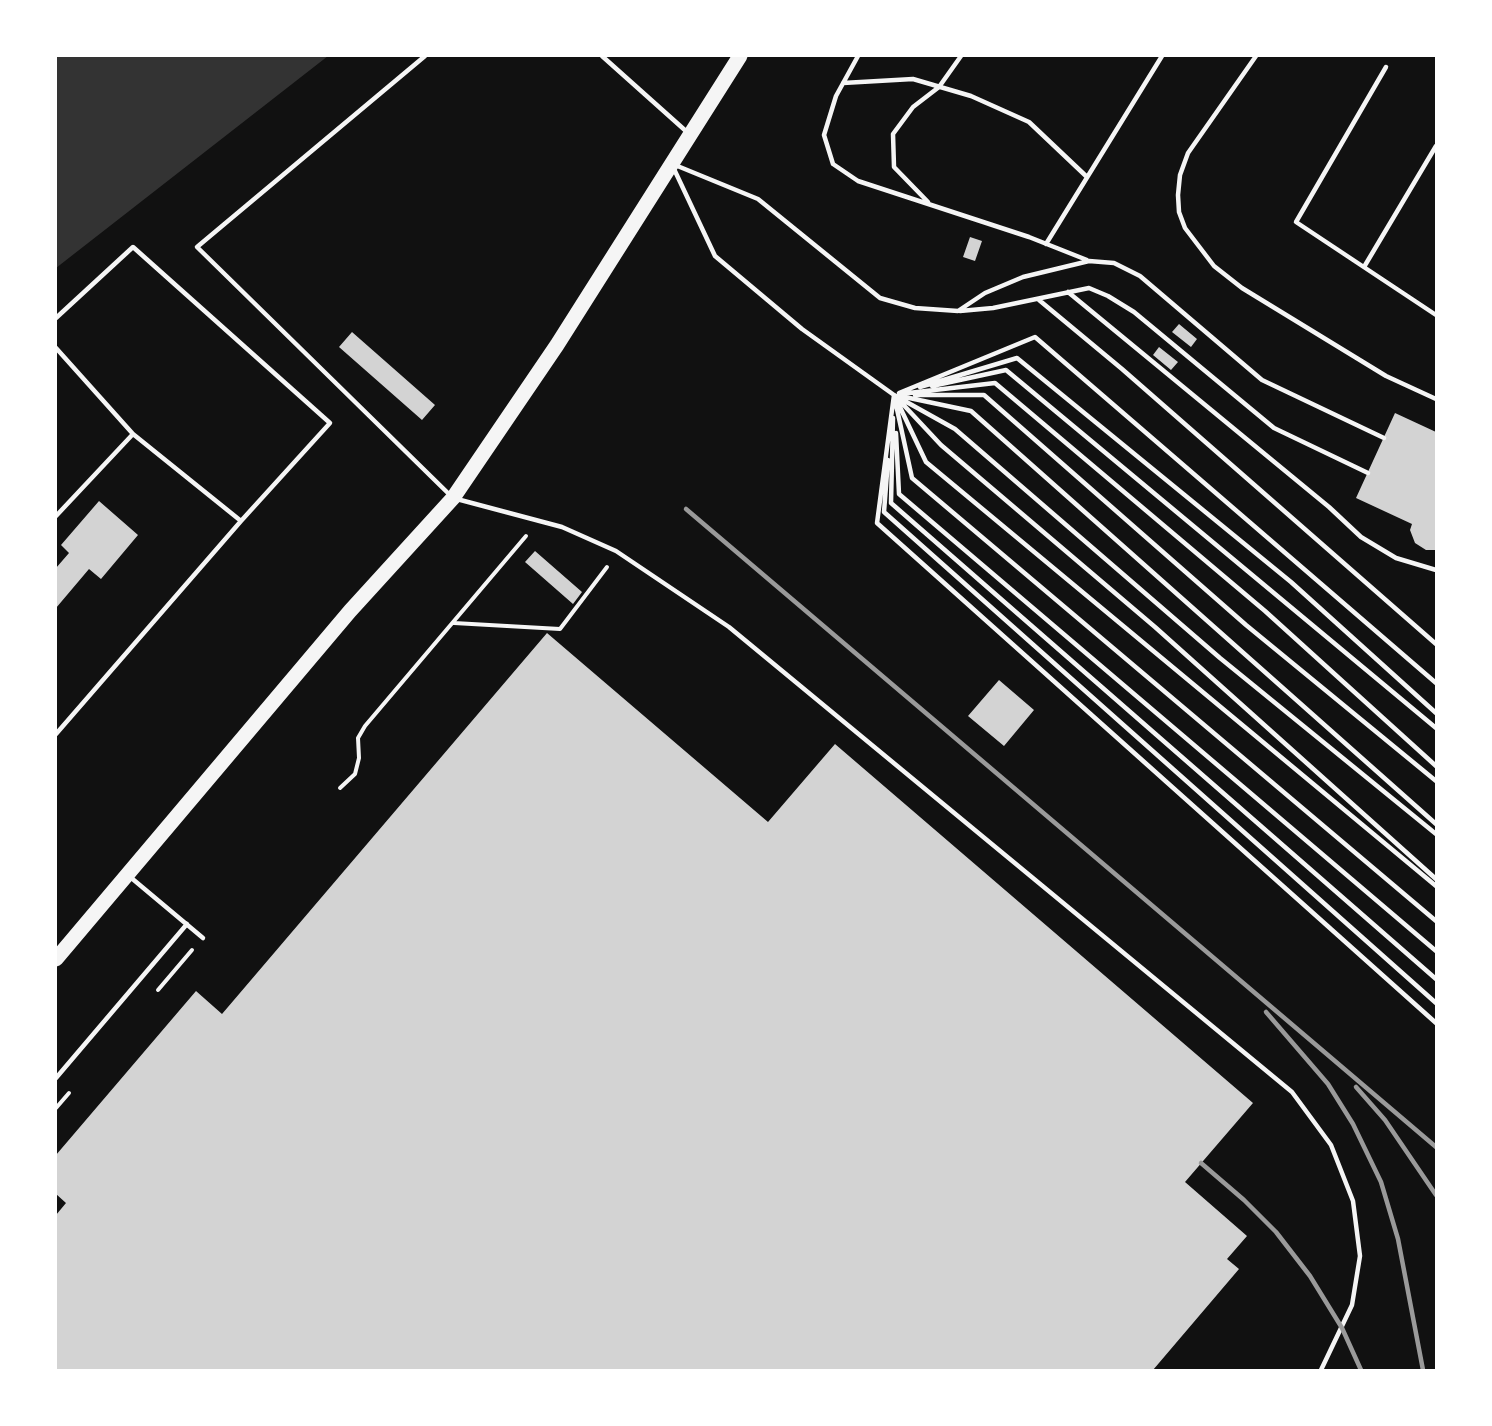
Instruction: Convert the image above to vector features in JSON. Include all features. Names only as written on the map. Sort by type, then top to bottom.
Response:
[{"type":"main road","points":[[56,959],[350,611],[453,498],[557,345],[740,56]]},
{"type":"lane","points":[[425,56],[197,248],[453,498],[562,527],[619,552],[729,627],[1292,1092],[1331,1145],[1353,1201],[1360,1256],[1352,1305],[1321,1371]]},
{"type":"lane","points":[[602,56],[690,135]]},
{"type":"lane","points":[[858,56],[836,96],[824,135],[833,164],[858,182],[1046,243],[1089,261],[1114,263],[1140,276],[1262,380],[1384,438]]},
{"type":"lane","points":[[930,204],[894,167],[893,134],[913,107],[939,87],[961,56]]},
{"type":"lane","points":[[1046,243],[1162,56]]},
{"type":"lane","points":[[1256,56],[1188,153],[1180,175],[1178,195],[1179,212],[1185,228],[1214,266],[1242,288],[1386,376],[1437,399]]},
{"type":"lane","points":[[1386,67],[1296,222],[1434,313],[1437,305]]},
{"type":"lane","points":[[843,82],[913,79],[971,96],[1029,122],[1087,177]]},
{"type":"lane","points":[[1364,267],[1437,146]]},
{"type":"lane","points":[[671,164],[758,199],[880,298],[915,308],[958,311],[1039,300],[1089,288],[1108,296],[1134,312],[1274,428],[1368,473]]},
{"type":"lane","points":[[671,164],[715,256],[802,329],[894,395],[956,429],[1220,658],[1437,834]]},
{"type":"lane","points":[[56,318],[133,247],[330,423],[56,734]]},
{"type":"lane","points":[[958,311],[985,293],[1023,277],[1089,261]]},
{"type":"lane","points":[[1068,292],[1329,507],[1361,537],[1396,558],[1437,570]]},
{"type":"lane","points":[[1039,300],[1122,369],[1437,644]]},
{"type":"lane","points":[[894,395],[1035,337],[1437,683]]},
{"type":"lane","points":[[56,348],[133,434],[242,521]]},
{"type":"lane","points":[[894,395],[1017,358],[1291,582],[1437,713]]},
{"type":"lane","points":[[894,395],[1006,370],[1437,728]]},
{"type":"lane","points":[[894,395],[995,383],[1265,610],[1437,766]]},
{"type":"lane","points":[[894,395],[984,395],[1246,625],[1437,781]]},
{"type":"lane","points":[[894,395],[971,411],[1437,824]]},
{"type":"lane","points":[[894,395],[941,445],[1155,627],[1437,879]]},
{"type":"lane","points":[[894,395],[926,462],[1437,886]]},
{"type":"lane","points":[[894,395],[912,478],[1437,921]]},
{"type":"lane","points":[[894,395],[899,494],[1437,951]]},
{"type":"lane","points":[[894,395],[891,503],[1437,979]]},
{"type":"lane","points":[[894,395],[884,512],[1437,1003]]},
{"type":"lane","points":[[894,395],[877,523],[1437,1023]]},
{"type":"lane","points":[[56,516],[133,434]]},
{"type":"lane","points":[[127,874],[203,938]]},
{"type":"lane","points":[[56,1078],[187,924]]},
{"type":"path","points":[[340,788],[355,774],[358,738],[365,726],[537,521]]},
{"type":"path","points":[[453,623],[560,629],[619,552]]},
{"type":"shaded area","points":[[56,56],[328,56],[56,268]]},
{"type":"building","points":[[970,237],[982,241],[975,261],[963,257]]},
{"type":"building","points":[[1179,324],[1197,339],[1191,347],[1172,332]]},
{"type":"building","points":[[352,332],[435,405],[422,420],[339,347]]},
{"type":"building","points":[[1159,347],[1178,362],[1171,370],[1153,355]]},
{"type":"building","points":[[1395,413],[1436,432],[1436,550],[1426,550],[1415,543],[1410,530],[1412,524],[1356,498]]},
{"type":"building","points":[[99,501],[138,535],[101,579],[89,569],[56,608],[56,568],[69,553],[61,545]]},
{"type":"building","points":[[535,551],[582,592],[573,604],[525,562]]},
{"type":"building","points":[[547,633],[768,822],[835,744],[1253,1103],[1185,1182],[1247,1236],[1227,1259],[1239,1269],[1153,1370],[56,1370],[56,1215],[66,1203],[56,1194],[56,1155],[196,991],[222,1014]]},
{"type":"building","points":[[999,680],[1034,710],[1004,746],[968,716]]},
{"type":"railway","points":[[686,509],[1436,1147]]},
{"type":"railway","points":[[1266,1012],[1328,1084],[1353,1124],[1381,1182],[1398,1239],[1423,1370]]},
{"type":"railway","points":[[1356,1087],[1385,1120],[1436,1195]]},
{"type":"railway","points":[[1201,1163],[1244,1200],[1276,1232],[1310,1276],[1342,1328],[1361,1370]]}]
